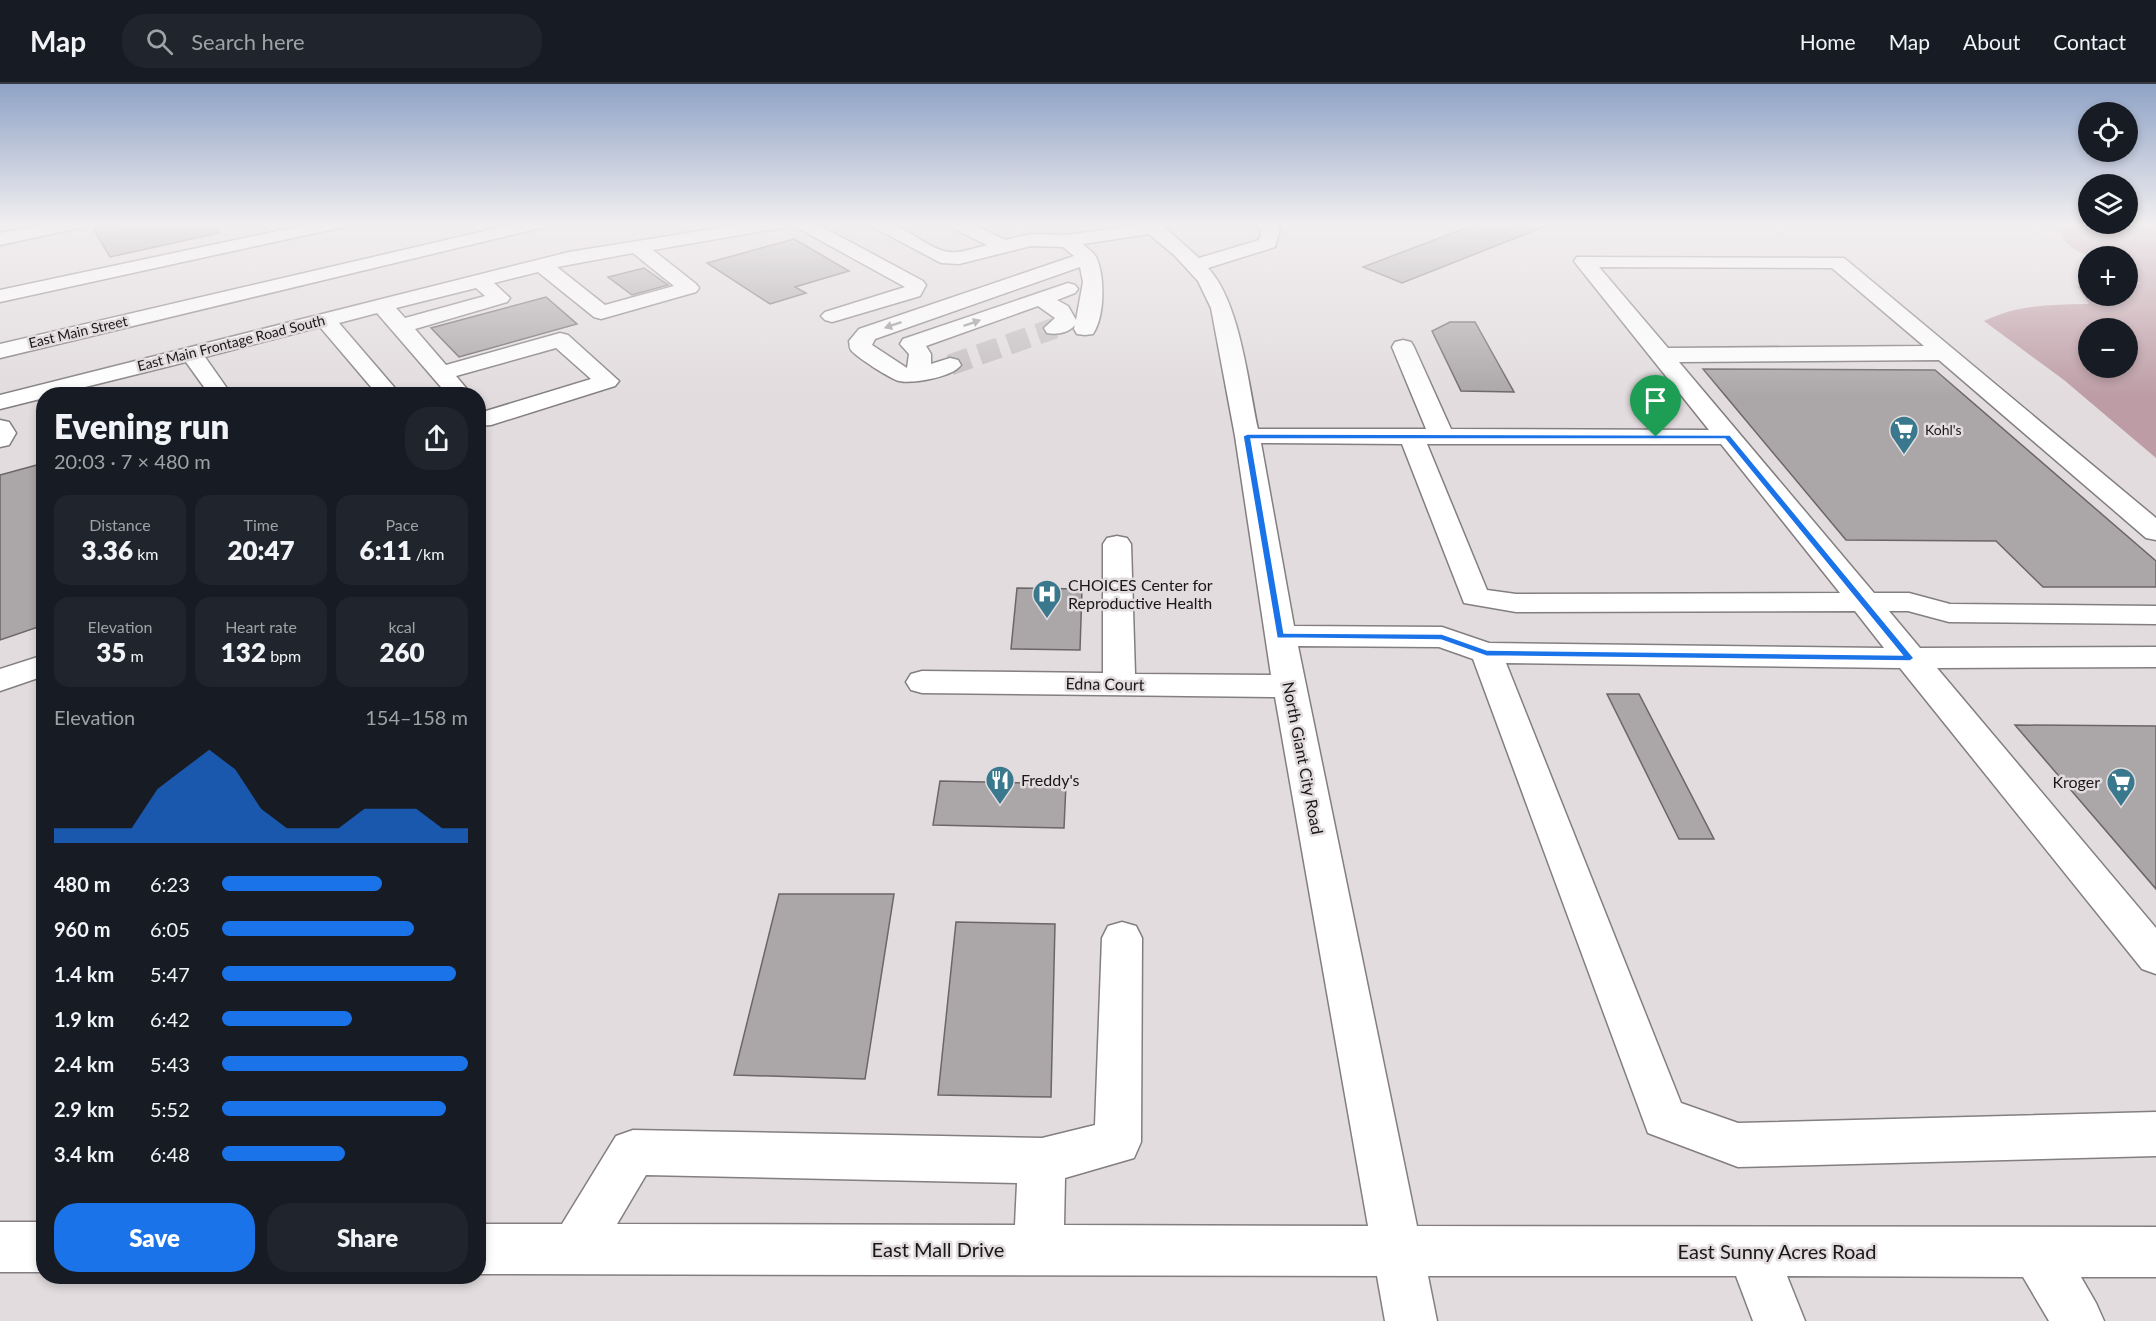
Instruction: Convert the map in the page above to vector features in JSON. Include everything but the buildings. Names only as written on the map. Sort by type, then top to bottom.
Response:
[{"type":"main road","points":[[0,296],[71,281]]},
{"type":"main road","name":"East Main Street","points":[[0,351],[296,281]]},
{"type":"main road","name":"East Main Frontage Road South","points":[[59,387],[475,281]]},
{"type":"main road","points":[[401,327],[500,298],[479,281]]},
{"type":"main road","points":[[561,281],[601,313],[690,288],[681,281]]},
{"type":"main road","points":[[832,316],[913,292],[916,285],[908,281]]},
{"type":"main road","points":[[950,365],[915,375],[902,375],[861,348],[860,341],[867,334],[1021,281]]},
{"type":"main road","points":[[915,375],[920,366],[921,355],[919,349],[911,344],[1093,281]]},
{"type":"main road","points":[[1085,329],[1095,281]]},
{"type":"main road","name":"North Giant City Road","points":[[1208,281],[1221,308],[1247,436],[1289,686],[1411,1321]]},
{"type":"main road","points":[[1600,281],[2156,957]]},
{"type":"main road","points":[[1859,281],[2156,532]]},
{"type":"main road","points":[[1039,299],[1063,312],[1067,318],[1066,322],[1055,328]]},
{"type":"main road","points":[[381,305],[453,387]]},
{"type":"main road","points":[[325,320],[383,387]]},
{"type":"main road","points":[[441,373],[560,340],[607,381],[486,419]]},
{"type":"main road","points":[[1403,346],[1442,437]]},
{"type":"main road","points":[[191,353],[215,387]]},
{"type":"main road","points":[[1660,355],[1945,353]]},
{"type":"main road","points":[[118,372],[128,387]]},
{"type":"main road","name":"East Main Frontage Road South","points":[[0,402],[36,393]]},
{"type":"main road","points":[[0,427],[3,433],[0,440]]},
{"type":"main road","points":[[1247,436],[1727,437]]},
{"type":"main road","points":[[1412,437],[1475,597],[1516,603],[1909,602],[1949,613],[2156,615]]},
{"type":"main road","points":[[1117,544],[1119,684]]},
{"type":"main road","points":[[1280,636],[1442,637],[1486,653],[1910,658],[2156,657]]},
{"type":"main road","points":[[1486,653],[1664,1118],[1738,1145],[2156,1134]]},
{"type":"main road","points":[[0,680],[36,667]]},
{"type":"main road","name":"Edna Court","points":[[922,682],[1289,686]]},
{"type":"main road","points":[[575,1250],[633,1152],[1042,1161],[1118,1142],[1122,938]]},
{"type":"main road","points":[[1038,1250],[1042,1161]]},
{"type":"main road","points":[[0,1246],[36,1247]]},
{"type":"main road","name":"East Mall Drive","points":[[486,1249],[1398,1251]]},
{"type":"main road","name":"East Sunny Acres Road","points":[[1398,1251],[2156,1252]]},
{"type":"main road","points":[[1752,1252],[1779,1321]]},
{"type":"main road","points":[[2037,1252],[2079,1321]]},
{"type":"shaded area","points":[[2138,281],[2156,281],[2156,458],[2064,380],[1984,321],[2022,308],[2048,305],[2138,306],[2138,284],[2141,284]]},
{"type":"tunnel","points":[[950,365],[1055,328]]},
{"type":"place","name":"Kohl's","points":[[1904,456]]},
{"type":"place","name":"CHOICES Center for Reproductive Health","points":[[1047,620]]},
{"type":"place","name":"Freddy's","points":[[1000,806]]},
{"type":"place","name":"Kroger","points":[[2121,808]]},
{"type":"route","points":[[1247,436],[1656,437],[1727,437],[1910,658],[1486,653],[1442,637],[1280,636],[1247,436]]}]
